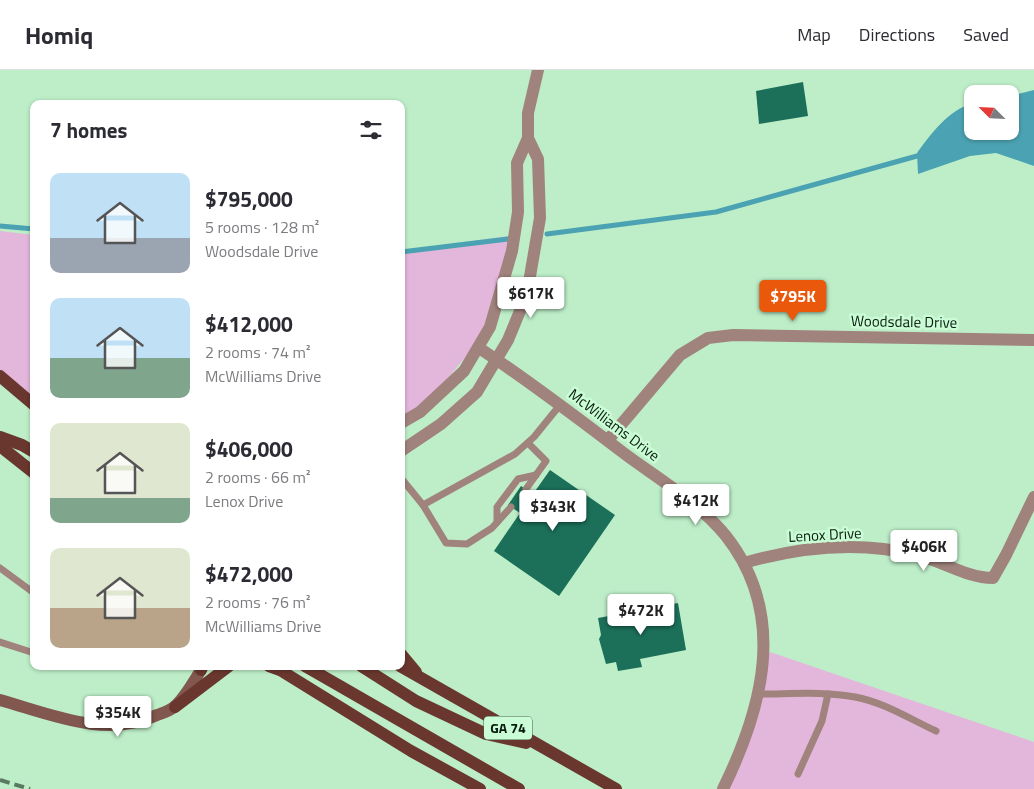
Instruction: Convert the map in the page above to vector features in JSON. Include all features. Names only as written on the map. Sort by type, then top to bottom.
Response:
[{"type":"main road","points":[[0,376],[30,402]]},
{"type":"main road","points":[[0,437],[30,450]]},
{"type":"main road","points":[[0,446],[30,470]]},
{"type":"main road","points":[[405,659],[421,678]]},
{"type":"main road","name":"GA 74","points":[[405,669],[616,789]]},
{"type":"main road","points":[[175,707],[225,670]]},
{"type":"main road","points":[[277,670],[411,751],[480,789]]},
{"type":"main road","points":[[312,670],[519,789]]},
{"type":"main road","points":[[367,670],[416,700],[486,734],[541,746]]},
{"type":"street","points":[[405,421],[420,412],[464,371],[490,327],[512,251],[518,212],[517,163],[528,138],[528,113],[538,70]]},
{"type":"street","points":[[405,448],[441,424],[477,392],[498,360],[526,294],[540,218],[538,159],[528,138]]},
{"type":"street","name":"Woodsdale Drive","points":[[608,440],[680,355],[708,338],[733,334],[1034,340]]},
{"type":"street","name":"McWilliams Drive","points":[[479,348],[608,440],[697,507],[725,535],[744,563],[758,595],[764,625],[763,663],[758,694],[741,752],[723,789]]},
{"type":"street","name":"Lenox Drive","points":[[744,563],[796,550],[838,548],[884,550],[918,555],[980,578],[992,578],[1006,555],[1034,497]]},
{"type":"street","points":[[0,700],[75,721],[101,725],[135,722],[151,718],[175,707],[201,670]]},
{"type":"lane","points":[[423,505],[515,454],[528,443],[560,405]]},
{"type":"lane","points":[[526,489],[546,461],[528,443]]},
{"type":"lane","points":[[497,522],[497,507],[518,479],[536,475]]},
{"type":"lane","points":[[405,483],[423,505],[446,543],[467,544],[497,522],[511,507]]},
{"type":"lane","points":[[0,568],[30,590]]},
{"type":"lane","points":[[0,642],[30,652]]},
{"type":"lane","points":[[758,694],[828,694],[855,697],[875,703],[936,731]]},
{"type":"lane","points":[[798,774],[822,721],[828,694]]},
{"type":"shaded area","points":[[0,231],[30,235],[30,402],[0,376]]},
{"type":"shaded area","points":[[515,235],[490,327],[420,412],[405,422],[405,250]]},
{"type":"shaded area","points":[[770,652],[1034,742],[1034,789],[727,789]]},
{"type":"water","points":[[1034,90],[1034,166],[996,153],[970,156],[918,174],[917,153],[948,117],[964,107],[964,140],[1019,140],[1019,94]]},
{"type":"building","points":[[803,82],[808,116],[759,124],[756,91]]},
{"type":"building","points":[[550,470],[615,515],[559,596],[494,551],[520,513],[508,505],[521,486],[533,494]]},
{"type":"building","points":[[678,603],[686,650],[640,659],[642,667],[618,671],[616,662],[606,664],[599,639],[601,635],[598,618]]},
{"type":"waterway","points":[[547,234],[716,212],[917,156]]},
{"type":"waterway","points":[[0,226],[30,229]]},
{"type":"waterway","points":[[405,252],[508,239]]},
{"type":"railway","points":[[0,780],[30,789]]}]
